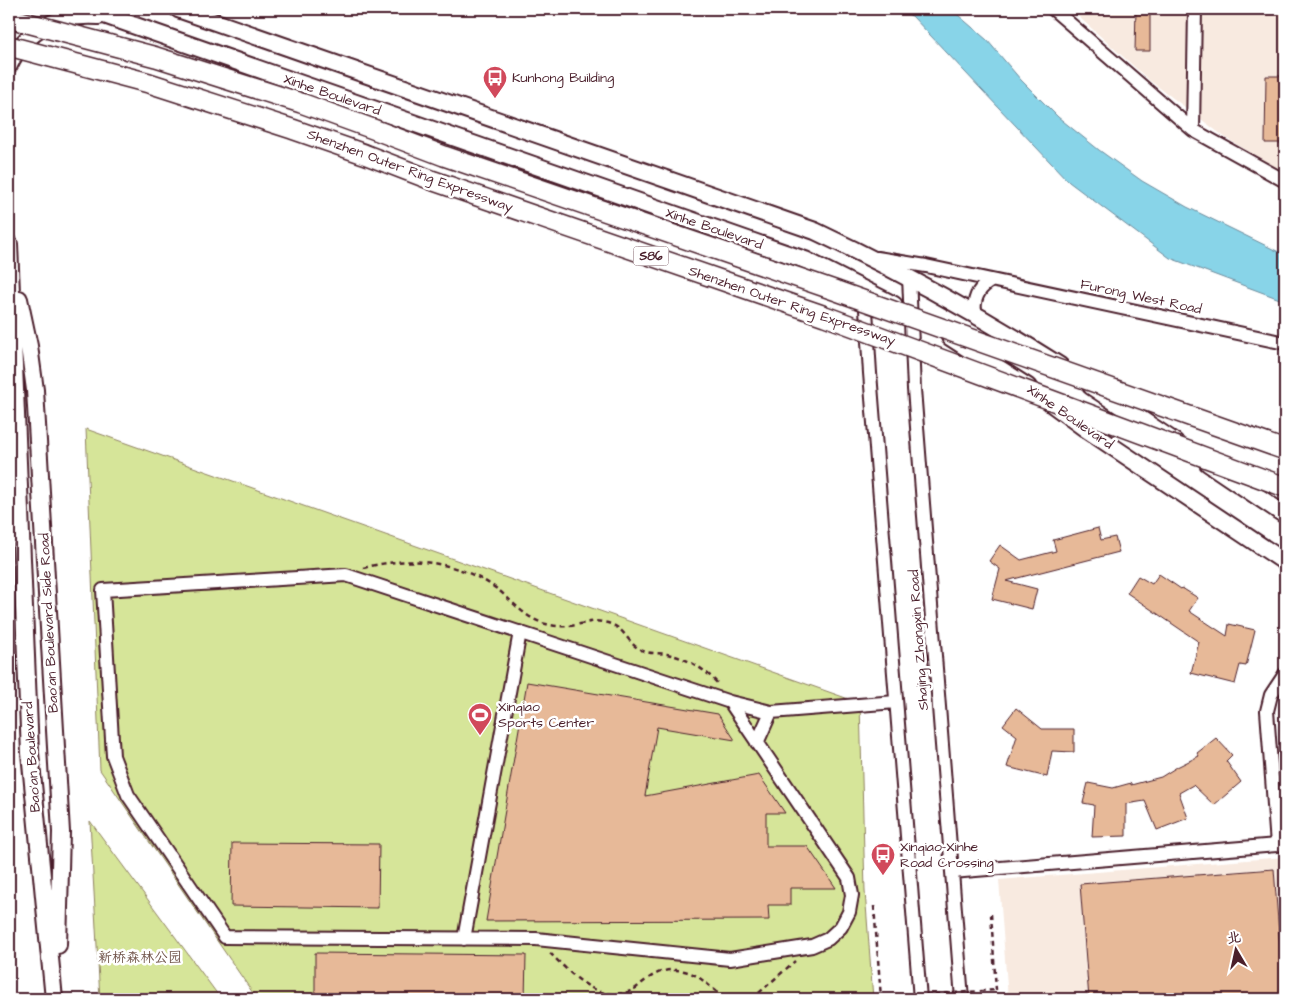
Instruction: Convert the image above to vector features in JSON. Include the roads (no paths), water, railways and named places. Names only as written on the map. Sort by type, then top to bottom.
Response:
[{"type":"highway","name":"Shenzhen Outer Ring Expressway","points":[[9,18],[156,57],[301,103],[444,156],[825,287],[1285,450]]},
{"type":"highway","name":"Shenzhen Outer Ring Expressway","points":[[9,46],[149,83],[292,129],[364,154],[443,185],[825,316],[1285,487]]},
{"type":"main road","name":"Xinhe Boulevard","points":[[87,9],[805,260],[911,314],[1010,374],[1086,429],[1285,562]]},
{"type":"main road","points":[[178,9],[815,231],[870,257],[975,314],[1068,370],[1285,515]]},
{"type":"main road","points":[[9,65],[18,49],[28,38],[41,28],[55,21],[86,15],[116,20]]},
{"type":"main road","name":"Bao'an Boulevard","points":[[9,244],[30,753],[55,999]]},
{"type":"main road","name":"Bao'an Boulevard Side Road","points":[[9,249],[29,346],[35,390],[61,832],[55,999]]},
{"type":"street","points":[[1053,9],[1193,130],[1285,181]]},
{"type":"street","points":[[1193,130],[1194,9]]},
{"type":"street","name":"Furong West Road","points":[[870,257],[916,264],[1285,343]]},
{"type":"street","name":"Shajing Zhongxin Road","points":[[909,278],[914,389],[962,999]]},
{"type":"street","points":[[975,314],[974,307],[977,294],[991,280]]},
{"type":"street","name":"Shajing Zhongxin Road","points":[[865,290],[920,999]]},
{"type":"street","points":[[730,702],[849,878],[852,895],[849,912],[841,927],[828,939],[812,946],[730,959],[536,939],[225,937],[128,795],[113,756],[103,590],[346,574],[730,702],[771,712],[896,702]]},
{"type":"street","points":[[464,939],[520,632]]},
{"type":"street","points":[[952,872],[1277,845],[1267,711],[1271,695],[1285,674]]},
{"type":"street","points":[[757,743],[771,712]]},
{"type":"water","points":[[895,9],[951,9],[987,40],[1021,80],[1058,117],[1099,150],[1142,181],[1187,207],[1285,255],[1285,301],[1170,258],[1069,182],[912,16]]},
{"type":"place","name":"Kunhong Building","points":[[495,99]]},
{"type":"place","name":"Xinqiao Sports Center","points":[[480,736]]},
{"type":"place","name":"Xinqiao-Xinhe Road Crossing","points":[[883,876]]},
{"type":"park label","name":"新桥森林公园","points":[[140,958]]}]
